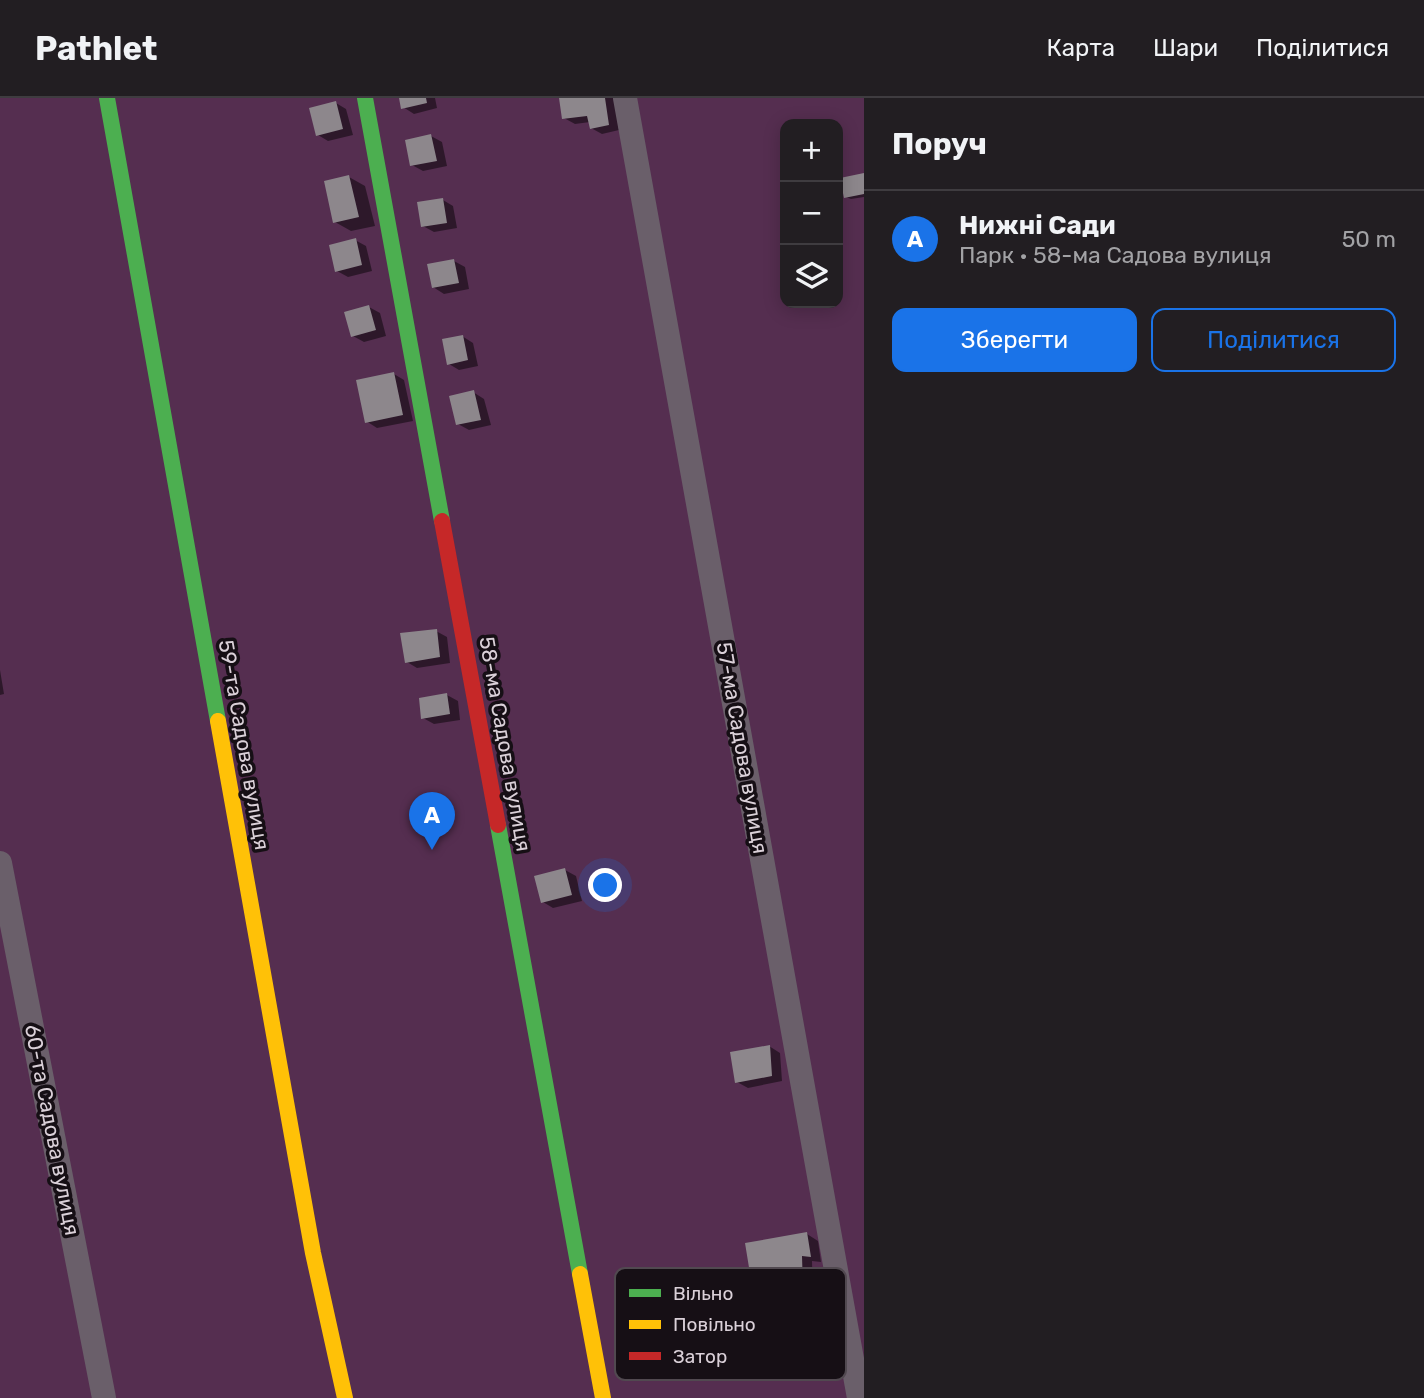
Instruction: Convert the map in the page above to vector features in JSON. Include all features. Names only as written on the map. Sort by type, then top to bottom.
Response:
[{"type":"street","name":"59-та Садова вулиця","points":[[107,98],[313,1253],[345,1398]]},
{"type":"street","name":"58-ма Садова вулиця","points":[[365,98],[603,1398]]},
{"type":"street","name":"57-ма Садова вулиця","points":[[625,98],[836,1268]]},
{"type":"street","name":"60-та Садова вулиця","points":[[0,863],[104,1398]]},
{"type":"street","name":"57-ма Садова вулиця","points":[[846,1326],[859,1398]]},
{"type":"shaded area","points":[[0,98],[864,98],[864,1398],[0,1398]]},
{"type":"building","points":[[399,98],[426,98],[427,103],[401,109]]},
{"type":"building","points":[[559,98],[605,98],[609,125],[590,129],[587,116],[562,119]]},
{"type":"building","points":[[336,101],[343,129],[316,136],[309,108]]},
{"type":"building","points":[[431,134],[437,161],[410,166],[405,140]]},
{"type":"building","points":[[864,173],[864,194],[844,198],[843,177]]},
{"type":"building","points":[[349,175],[359,217],[333,223],[324,181]]},
{"type":"building","points":[[443,198],[447,223],[421,227],[417,202]]},
{"type":"building","points":[[356,238],[362,265],[335,272],[329,245]]},
{"type":"building","points":[[454,259],[459,283],[432,288],[427,264]]},
{"type":"building","points":[[369,305],[376,330],[351,337],[344,312]]},
{"type":"building","points":[[463,335],[468,360],[447,365],[442,339]]},
{"type":"building","points":[[394,372],[403,415],[365,423],[356,380]]},
{"type":"building","points":[[474,390],[481,420],[456,425],[449,396]]},
{"type":"building","points":[[437,629],[440,657],[405,663],[400,633]]},
{"type":"building","points":[[447,693],[450,714],[421,719],[419,698]]},
{"type":"building","points":[[565,868],[572,895],[541,903],[534,876]]},
{"type":"building","points":[[770,1045],[772,1076],[735,1083],[730,1052]]},
{"type":"building","points":[[807,1232],[811,1257],[802,1256],[802,1268],[749,1268],[745,1243]]},
{"type":"traffic: fast","points":[[107,98],[218,721]]},
{"type":"traffic: fast","points":[[365,98],[442,521]]},
{"type":"traffic: fast","points":[[498,825],[580,1274]]},
{"type":"traffic: slow","points":[[218,721],[313,1253],[345,1398]]},
{"type":"traffic: slow","points":[[580,1274],[603,1398]]},
{"type":"traffic: jam","points":[[442,521],[498,825]]},
{"type":"place","name":"Нижні Сади","points":[[432,850]]}]
